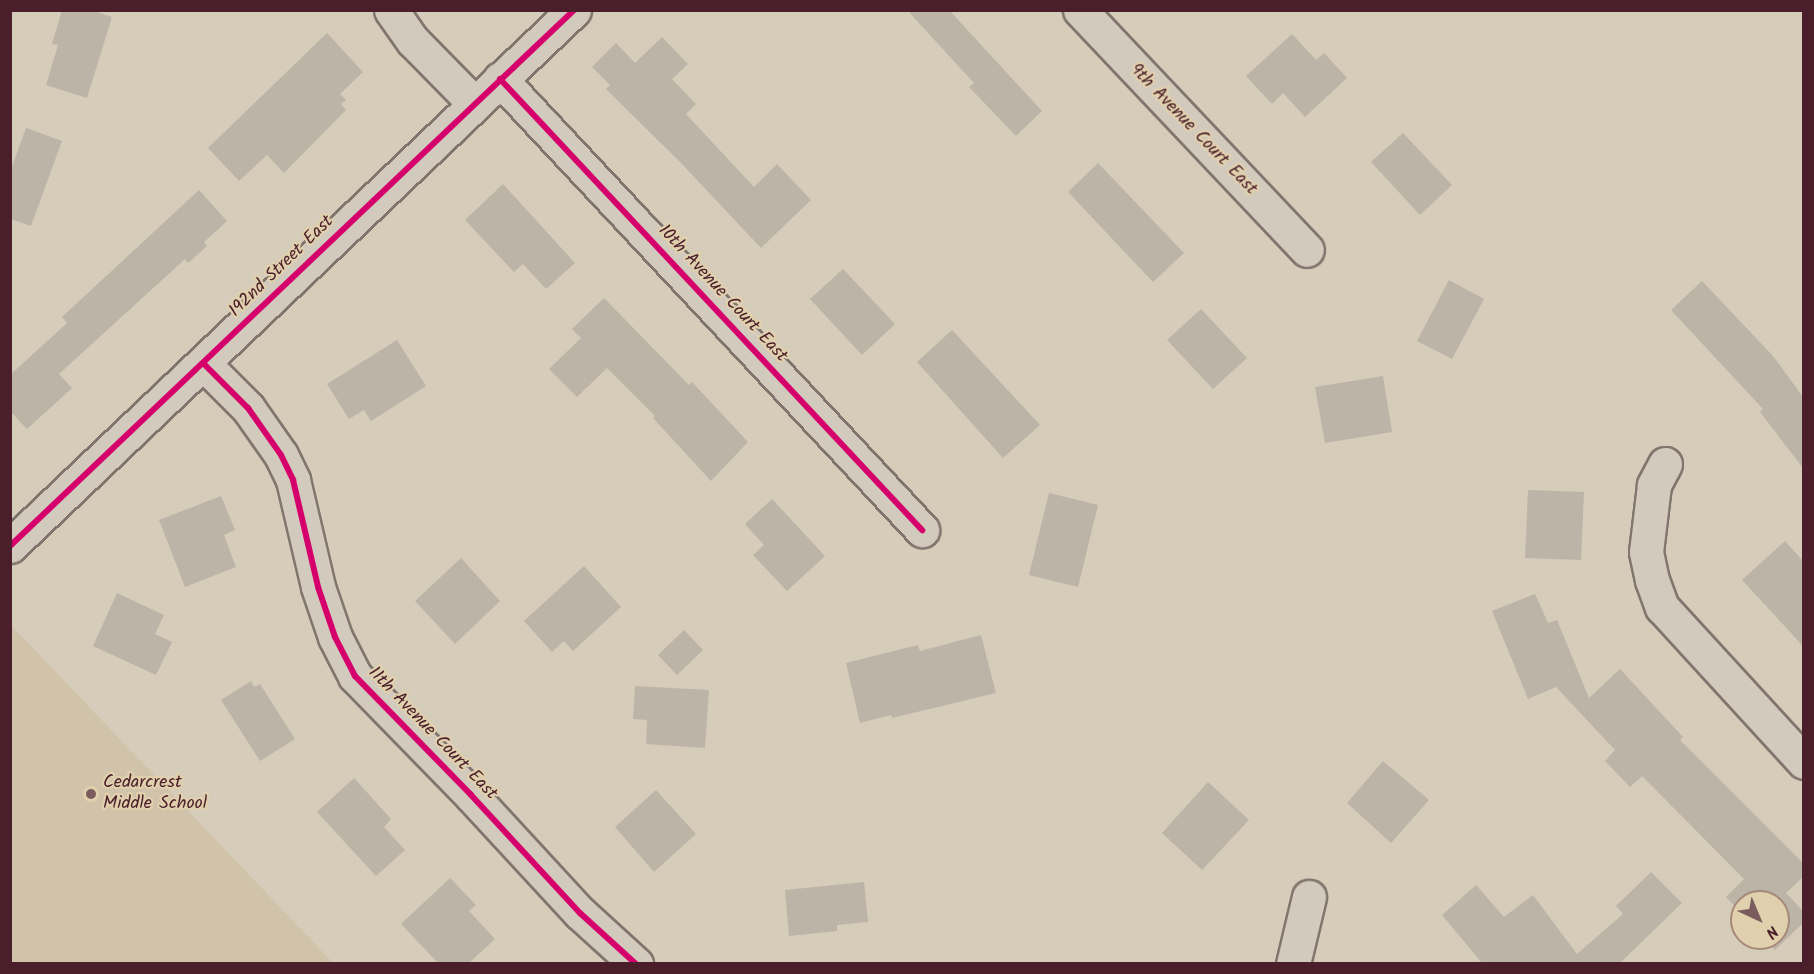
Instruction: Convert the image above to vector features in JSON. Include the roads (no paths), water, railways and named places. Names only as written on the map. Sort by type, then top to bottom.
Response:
[{"type":"street","points":[[391,10],[413,41],[475,104]]},
{"type":"street","name":"192nd Street East","points":[[10,546],[574,10]]},
{"type":"street","name":"9th Avenue Court East","points":[[1080,10],[1307,250]]},
{"type":"street","name":"10th Avenue Court East","points":[[500,79],[921,530]]},
{"type":"street","name":"11th Avenue Court East","points":[[203,363],[248,408],[282,455],[293,480],[318,587],[335,637],[355,676],[471,795],[580,913],[636,963]]},
{"type":"street","points":[[1665,464],[1654,485],[1646,552],[1652,580],[1662,607],[1803,762]]},
{"type":"street","points":[[1293,963],[1309,897]]},
{"type":"place","name":"Cedarcrest Middle School","points":[[91,794]]}]
